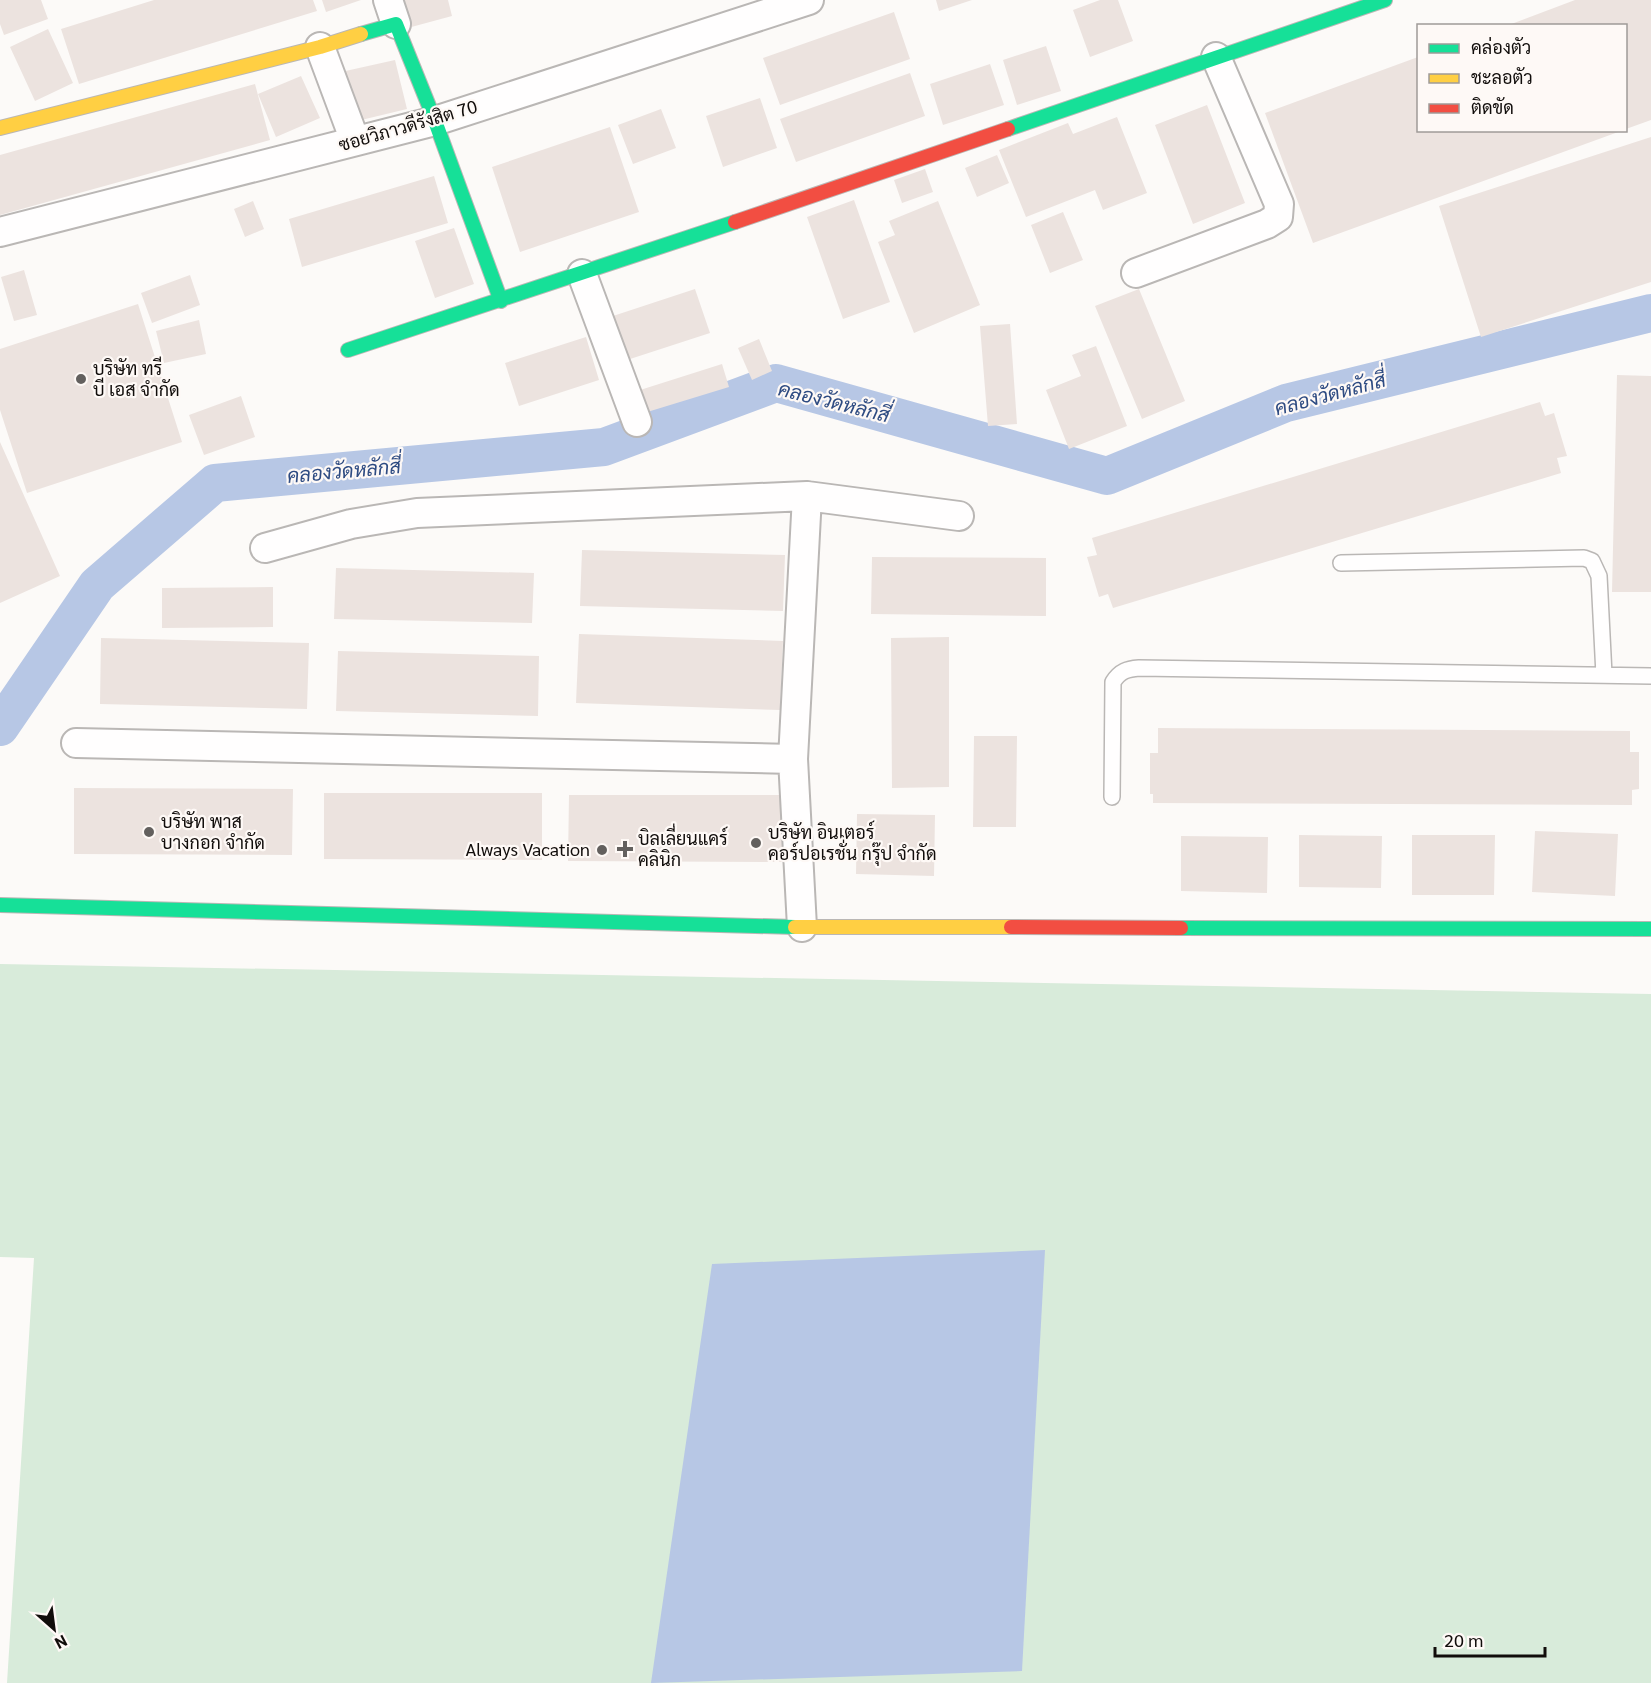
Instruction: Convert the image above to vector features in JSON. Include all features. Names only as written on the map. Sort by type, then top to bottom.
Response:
[{"type":"street","name":"ซอยวิภาวดีรังสิต 70","points":[[0,232],[435,121],[809,0]]},
{"type":"street","points":[[348,350],[501,302],[1385,0]]},
{"type":"street","points":[[0,128],[320,47],[392,12],[435,121],[501,302]]},
{"type":"street","points":[[320,47],[355,141]]},
{"type":"street","points":[[1136,273],[1267,224],[1278,217],[1280,204],[1216,57]]},
{"type":"street","points":[[582,274],[637,422]]},
{"type":"street","points":[[802,927],[793,759],[807,496]]},
{"type":"street","points":[[265,548],[351,524],[417,513],[807,496],[959,516]]},
{"type":"street","points":[[76,743],[793,759]]},
{"type":"street","points":[[0,905],[802,927],[1651,929]]},
{"type":"lane","points":[[1341,563],[1584,558],[1592,561],[1599,576],[1604,675]]},
{"type":"lane","points":[[1112,797],[1113,682],[1117,675],[1126,670],[1139,668],[1651,676]]},
{"type":"green space","points":[[0,964],[1651,994],[1651,1683],[7,1683],[34,1258],[0,1257]]},
{"type":"water","points":[[1045,1250],[1022,1671],[651,1683],[712,1264]]},
{"type":"building","points":[[0,0],[41,0],[48,19],[4,35],[0,24]]},
{"type":"building","points":[[154,0],[313,0],[317,11],[79,84],[61,29]]},
{"type":"building","points":[[322,0],[361,0],[326,12]]},
{"type":"building","points":[[396,0],[448,0],[452,16],[404,29]]},
{"type":"building","points":[[936,0],[972,0],[939,11]]},
{"type":"building","points":[[1100,0],[1118,0],[1133,41],[1090,57],[1073,10]]},
{"type":"building","points":[[1575,0],[1651,0],[1651,120],[1627,129],[1627,24],[1511,24]]},
{"type":"building","points":[[894,12],[910,59],[780,105],[763,58]]},
{"type":"building","points":[[48,29],[73,83],[35,101],[10,47]]},
{"type":"building","points":[[1046,46],[1061,91],[1017,105],[1003,60]]},
{"type":"building","points":[[1417,57],[1417,132],[1618,132],[1313,243],[1265,113]]},
{"type":"building","points":[[395,60],[407,109],[353,122],[341,72]]},
{"type":"building","points":[[990,64],[1004,105],[943,125],[930,84]]},
{"type":"building","points":[[910,73],[925,116],[796,162],[780,119]]},
{"type":"building","points":[[301,76],[320,118],[276,137],[258,94]]},
{"type":"building","points":[[255,84],[270,140],[0,215],[0,155]]},
{"type":"building","points":[[760,98],[777,148],[723,167],[706,116]]},
{"type":"building","points":[[1207,105],[1245,203],[1193,224],[1155,125]]},
{"type":"building","points":[[661,109],[676,148],[633,164],[618,125]]},
{"type":"building","points":[[1117,117],[1147,193],[1103,210],[1095,190],[1026,217],[999,150],[1068,123],[1073,134]]},
{"type":"building","points":[[610,127],[639,212],[520,252],[492,167]]},
{"type":"building","points":[[1651,137],[1651,282],[1481,337],[1439,206]]},
{"type":"building","points":[[997,155],[1009,183],[977,197],[965,168]]},
{"type":"building","points":[[925,169],[933,192],[902,203],[894,180]]},
{"type":"building","points":[[434,176],[448,223],[302,267],[289,219]]},
{"type":"building","points":[[854,200],[890,302],[843,319],[807,217]]},
{"type":"building","points":[[253,201],[264,229],[245,237],[234,209]]},
{"type":"building","points":[[938,201],[980,305],[914,333],[878,242],[895,235],[889,221]]},
{"type":"building","points":[[1063,212],[1083,260],[1050,273],[1031,225]]},
{"type":"building","points":[[454,228],[474,284],[435,298],[415,241]]},
{"type":"building","points":[[24,270],[37,315],[14,321],[1,277]]},
{"type":"building","points":[[190,275],[200,305],[152,323],[141,293]]},
{"type":"building","points":[[695,289],[710,333],[627,360],[613,316]]},
{"type":"building","points":[[1139,289],[1185,401],[1142,419],[1095,306]]},
{"type":"building","name":"บริษัท ทรี บี เอส จำกัด","points":[[138,304],[182,442],[27,493],[0,410],[0,349]]},
{"type":"building","points":[[199,320],[206,354],[164,363],[156,331]]},
{"type":"building","points":[[1010,324],[1017,424],[988,426],[980,326]]},
{"type":"building","points":[[586,337],[599,380],[519,406],[505,363]]},
{"type":"building","points":[[759,339],[772,371],[752,380],[738,348]]},
{"type":"building","points":[[1096,346],[1127,426],[1069,449],[1046,390],[1081,376],[1072,355]]},
{"type":"building","points":[[722,364],[729,387],[644,413],[637,391]]},
{"type":"building","points":[[1617,375],[1651,376],[1651,592],[1612,592]]},
{"type":"building","points":[[241,396],[255,437],[204,455],[189,415]]},
{"type":"building","points":[[1540,402],[1545,416],[1554,413],[1567,456],[1557,458],[1561,473],[1113,608],[1108,594],[1099,597],[1087,557],[1097,555],[1092,538]]},
{"type":"building","points":[[0,442],[60,576],[0,603]]},
{"type":"building","points":[[582,550],[785,555],[783,611],[580,606]]},
{"type":"building","points":[[872,557],[1046,558],[1046,616],[871,614]]},
{"type":"building","points":[[336,568],[534,573],[532,623],[334,619]]},
{"type":"building","points":[[273,587],[273,627],[162,628],[162,588]]},
{"type":"building","points":[[579,634],[783,641],[780,710],[576,703]]},
{"type":"building","points":[[949,637],[949,787],[892,788],[891,638]]},
{"type":"building","points":[[101,638],[309,643],[307,709],[100,704]]},
{"type":"building","points":[[338,651],[539,656],[538,716],[336,711]]},
{"type":"building","points":[[1158,728],[1630,731],[1630,752],[1639,752],[1639,789],[1632,790],[1632,805],[1153,803],[1153,794],[1150,794],[1150,753],[1158,753]]},
{"type":"building","points":[[974,736],[1017,736],[1016,827],[973,827]]},
{"type":"building","points":[[74,788],[293,789],[292,855],[74,854]]},
{"type":"building","points":[[324,793],[542,793],[542,860],[324,859]]},
{"type":"building","points":[[569,795],[787,795],[787,862],[568,861]]},
{"type":"building","points":[[857,814],[935,815],[934,876],[856,874]]},
{"type":"building","points":[[1535,831],[1618,834],[1615,896],[1532,892]]},
{"type":"building","points":[[1299,835],[1382,836],[1381,888],[1299,887]]},
{"type":"building","points":[[1412,835],[1495,835],[1494,895],[1412,895]]},
{"type":"building","points":[[1181,836],[1268,837],[1267,893],[1181,891]]},
{"type":"waterway","name":"คลองวัดหลักสี่","points":[[0,727],[97,585],[215,483],[604,447],[776,383],[1107,476],[1286,403],[1651,313]]},
{"type":"traffic: fast","points":[[1008,129],[1385,0]]},
{"type":"traffic: fast","points":[[361,34],[396,24],[435,121],[501,301]]},
{"type":"traffic: fast","points":[[348,350],[735,222]]},
{"type":"traffic: fast","points":[[0,905],[795,927]]},
{"type":"traffic: fast","points":[[1181,928],[1651,929]]},
{"type":"traffic: slow","points":[[0,128],[320,47],[361,34]]},
{"type":"traffic: slow","points":[[795,927],[1011,927]]},
{"type":"traffic: jam","points":[[735,222],[1008,129]]},
{"type":"traffic: jam","points":[[1011,927],[1181,928]]},
{"type":"place","name":"บริษัท ทรี บี เอส จำกัด","points":[[81,379]]},
{"type":"place","name":"บริษัท พาส บางกอก จำกัด","points":[[149,832]]},
{"type":"place","name":"บริษัท อินเตอร์ คอร์ปอเรชั่น กรุ๊ป จำกัด","points":[[756,843]]},
{"type":"place","name":"บิลเลี่ยนแคร์ คลินิก","points":[[625,849]]},
{"type":"place","name":"Always Vacation","points":[[602,850]]}]
